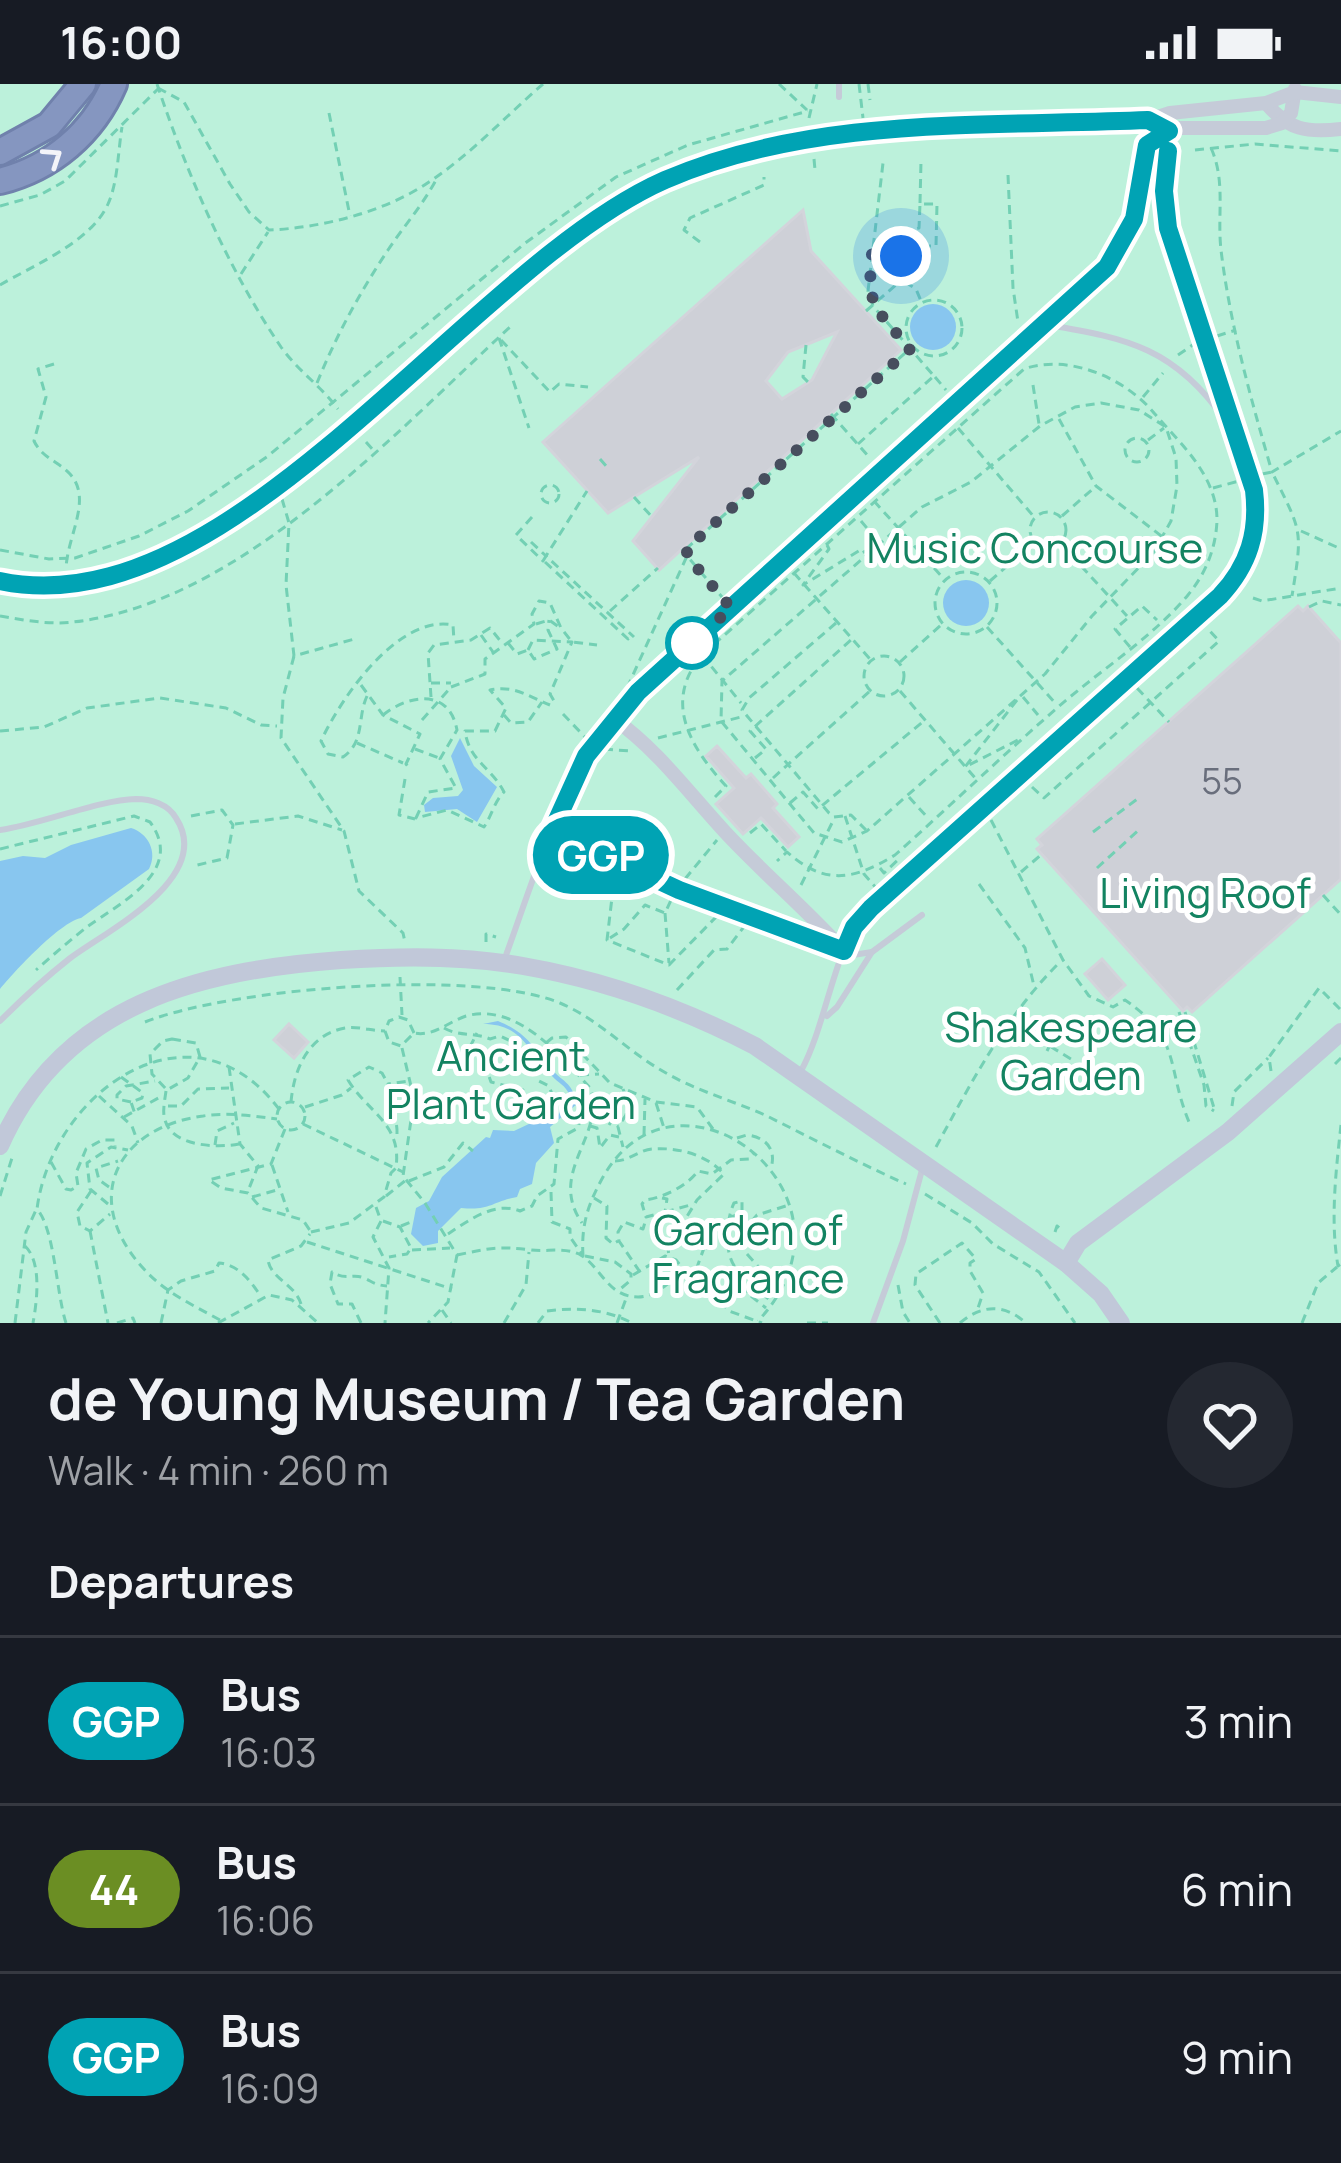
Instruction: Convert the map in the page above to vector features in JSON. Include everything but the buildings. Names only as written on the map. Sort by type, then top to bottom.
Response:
[{"type":"highway","points":[[0,152],[49,125],[83,84]]},
{"type":"highway","points":[[0,181],[34,170],[68,148],[96,117],[114,84]]},
{"type":"street","points":[[1148,120],[1169,131],[1266,128],[1282,123],[1292,113],[1294,88]]},
{"type":"street","points":[[0,581],[67,587],[106,579],[165,554],[275,487],[540,263],[614,208],[662,182],[718,161],[790,143],[866,132],[1148,120],[1171,112],[1266,103],[1294,88],[1341,97]]},
{"type":"street","points":[[1266,103],[1282,123],[1306,132],[1341,129]]},
{"type":"street","points":[[1048,325],[1115,256],[1138,206],[1147,145],[1169,131]]},
{"type":"street","points":[[1169,131],[1166,217],[1236,437]]},
{"type":"street","points":[[614,718],[644,741],[736,844],[796,898],[844,951]]},
{"type":"street","points":[[9,1147],[31,1093],[62,1058],[116,1018],[170,990],[233,972],[336,960],[503,963],[578,978],[664,1005],[731,1034],[799,1075],[1066,1263],[1100,1294],[1121,1323]]},
{"type":"street","points":[[1066,1263],[1078,1244],[1228,1132],[1341,1032]]},
{"type":"lane","points":[[839,84],[839,97]]},
{"type":"lane","points":[[503,963],[579,769],[614,718],[731,608],[1048,325],[1104,333],[1158,356],[1205,394],[1236,437],[1254,490],[1256,514],[1250,549],[1238,575],[854,927],[799,1075]]},
{"type":"lane","points":[[0,830],[143,799],[172,812],[183,845],[178,867],[157,896],[70,958],[0,1021]]},
{"type":"lane","points":[[552,831],[628,868],[844,951],[872,952]]},
{"type":"lane","points":[[824,1018],[837,1007],[872,952],[922,915]]},
{"type":"lane","points":[[873,1323],[923,1164]]},
{"type":"path","points":[[158,86],[184,102],[230,184],[249,212],[269,230],[298,229],[350,216],[402,196],[440,173],[543,84]]},
{"type":"path","points":[[779,84],[808,114]]},
{"type":"path","points":[[808,114],[817,84]]},
{"type":"path","points":[[860,84],[866,132]]},
{"type":"path","points":[[868,84],[870,100]]},
{"type":"path","points":[[158,86],[207,209],[240,276],[282,348],[336,406]]},
{"type":"path","points":[[329,112],[350,216]]},
{"type":"path","points":[[0,550],[66,559],[101,551],[188,511],[336,406],[524,244],[616,177],[688,145],[808,114]]},
{"type":"path","points":[[0,285],[75,239],[102,216],[111,199],[122,127]]},
{"type":"path","points":[[1195,150],[1255,144],[1341,151]]},
{"type":"path","points":[[1211,148],[1220,167],[1221,248],[1244,374],[1272,472],[1300,531],[1301,553],[1292,596]]},
{"type":"path","points":[[814,159],[815,170]]},
{"type":"path","points":[[872,254],[901,256],[903,231],[919,228],[921,161]]},
{"type":"path","points":[[883,163],[868,291],[874,306],[946,390]]},
{"type":"path","points":[[315,387],[358,298],[440,173]]},
{"type":"path","points":[[1008,175],[1018,322]]},
{"type":"path","points":[[700,242],[685,230],[690,218],[764,185],[764,177]]},
{"type":"path","points":[[866,311],[921,263],[922,246],[936,246],[937,205],[920,205]]},
{"type":"path","points":[[240,276],[269,230]]},
{"type":"path","points":[[904,281],[916,289],[921,303]]},
{"type":"path","points":[[935,300],[952,307],[962,325],[954,347],[938,355],[911,347],[906,324],[921,303],[935,300]]},
{"type":"path","points":[[0,616],[68,623],[151,603],[223,567],[289,524],[510,327]]},
{"type":"path","points":[[1215,337],[1237,329]]},
{"type":"path","points":[[499,338],[550,392],[559,384],[588,387]]},
{"type":"path","points":[[499,338],[529,428]]},
{"type":"path","points":[[1176,356],[1196,343]]},
{"type":"path","points":[[806,346],[803,376],[808,382]]},
{"type":"path","points":[[626,689],[687,548],[911,347]]},
{"type":"path","points":[[53,364],[38,369],[46,397],[34,441],[38,450],[69,473],[81,493],[69,538],[67,587]]},
{"type":"path","points":[[704,808],[726,786],[699,757],[685,731],[684,689],[702,655],[1018,372],[1038,364],[1092,372],[1142,398],[1195,459],[1212,488],[1215,545],[1186,597],[1058,706],[896,855],[863,874],[834,876],[807,870],[761,824],[736,844]]},
{"type":"path","points":[[1142,398],[1163,373]]},
{"type":"path","points":[[858,444],[934,376]]},
{"type":"path","points":[[1033,385],[1040,426]]},
{"type":"path","points":[[1111,404],[1139,410],[1166,427],[1177,477],[1172,516],[1163,538],[1036,682],[908,795],[852,839],[823,838],[806,827],[721,721],[722,681],[897,527],[991,467],[1040,426],[1083,405],[1111,404]]},
{"type":"path","points":[[832,416],[870,458]]},
{"type":"path","points":[[1058,417],[1096,486],[1181,551]]},
{"type":"path","points":[[1146,441],[1166,427]]},
{"type":"path","points":[[958,428],[1035,518]]},
{"type":"path","points":[[1261,474],[1341,430]]},
{"type":"path","points":[[1139,437],[1146,441],[1149,453],[1144,459],[1136,462],[1126,456],[1128,441],[1139,437]]},
{"type":"path","points":[[366,442],[375,452]]},
{"type":"path","points":[[1212,488],[1245,479]]},
{"type":"path","points":[[1060,518],[1096,486]]},
{"type":"path","points":[[275,487],[285,502],[289,524],[286,585],[294,656],[280,738],[344,831],[359,891],[403,933],[405,943]]},
{"type":"path","points":[[549,494],[555,487]]},
{"type":"path","points":[[545,559],[587,491]]},
{"type":"path","points":[[869,495],[945,580]]},
{"type":"path","points":[[634,497],[652,517]]},
{"type":"path","points":[[1049,512],[1060,518],[1066,532],[1059,543],[1047,548],[1034,541],[1030,530],[1035,518],[1049,512]]},
{"type":"path","points":[[532,517],[514,533],[632,636]]},
{"type":"path","points":[[861,520],[881,545]]},
{"type":"path","points":[[1300,531],[1341,549]]},
{"type":"path","points":[[988,582],[1034,541]]},
{"type":"path","points":[[530,542],[545,559]]},
{"type":"path","points":[[1059,543],[1127,616]]},
{"type":"path","points":[[803,585],[829,549],[826,544]]},
{"type":"path","points":[[682,549],[731,608]]},
{"type":"path","points":[[803,585],[862,549],[867,554]]},
{"type":"path","points":[[606,615],[658,568]]},
{"type":"path","points":[[968,572],[988,582],[996,605],[986,626],[964,634],[943,623],[935,600],[945,580],[968,572]]},
{"type":"path","points":[[794,573],[871,660]]},
{"type":"path","points":[[1253,598],[1262,601],[1341,588]]},
{"type":"path","points":[[534,625],[534,604],[544,600],[572,642]]},
{"type":"path","points":[[1309,607],[1322,602],[1341,605]]},
{"type":"path","points":[[1130,647],[1115,629],[1127,616],[1142,606],[1158,622]]},
{"type":"path","points":[[405,779],[400,815],[411,821],[447,810],[484,827],[494,813],[495,800],[504,792],[477,763],[465,731],[496,730],[506,708],[490,691],[485,659],[549,620]]},
{"type":"path","points":[[549,620],[561,628]]},
{"type":"path","points":[[527,650],[534,659],[556,649],[549,620]]},
{"type":"path","points":[[368,697],[356,742],[343,758],[328,754],[321,741],[361,683],[366,668],[429,623],[453,625],[454,641]]},
{"type":"path","points":[[742,704],[836,623]]},
{"type":"path","points":[[898,663],[943,623]]},
{"type":"path","points":[[986,626],[1058,706]]},
{"type":"path","points":[[431,698],[428,653],[434,644],[471,640],[490,628],[518,654],[533,640],[597,644]]},
{"type":"path","points":[[1032,787],[1044,798],[1151,704],[1219,640],[1209,630]]},
{"type":"path","points":[[480,634],[494,652]]},
{"type":"path","points":[[294,656],[358,638]]},
{"type":"path","points":[[754,760],[766,749],[750,731],[852,639]]},
{"type":"path","points":[[490,691],[504,687],[552,703],[550,694],[572,642]]},
{"type":"path","points":[[702,655],[742,704],[743,716],[835,817]]},
{"type":"path","points":[[882,656],[898,663],[904,679],[898,690],[888,696],[870,692],[863,676],[871,660],[882,656]]},
{"type":"path","points":[[429,683],[453,685],[485,674]]},
{"type":"path","points":[[361,683],[383,715],[418,734]]},
{"type":"path","points":[[356,742],[408,766],[422,720],[453,685]]},
{"type":"path","points":[[1137,688],[1169,722]]},
{"type":"path","points":[[898,690],[977,781]]},
{"type":"path","points":[[772,780],[870,692]]},
{"type":"path","points":[[1021,694],[1038,715]]},
{"type":"path","points":[[965,767],[1021,694]]},
{"type":"path","points":[[383,715],[414,697],[431,698],[451,712],[457,724],[455,735],[440,759]]},
{"type":"path","points":[[0,731],[44,727],[87,707],[160,698],[226,708],[261,725],[279,726]]},
{"type":"path","points":[[501,715],[511,723],[528,722],[542,702]]},
{"type":"path","points":[[563,714],[585,737]]},
{"type":"path","points":[[644,741],[743,716]]},
{"type":"path","points":[[788,805],[803,792],[818,809],[925,720]]},
{"type":"path","points":[[965,767],[1027,735]]},
{"type":"path","points":[[415,749],[440,759],[456,788],[428,792],[416,818]]},
{"type":"path","points":[[602,749],[656,754]]},
{"type":"path","points":[[908,795],[927,818]]},
{"type":"path","points":[[1093,832],[1140,797]]},
{"type":"path","points":[[191,816],[222,810],[233,825],[227,858],[193,866]]},
{"type":"path","points":[[844,815],[863,874],[877,889]]},
{"type":"path","points":[[796,898],[835,817],[851,815],[867,831]]},
{"type":"path","points":[[233,825],[298,816],[344,831]]},
{"type":"path","points":[[0,849],[128,817],[143,818],[153,825],[162,850],[160,863],[141,888],[22,983]]},
{"type":"path","points":[[991,820],[1063,960],[1089,996],[1113,1006],[1125,1000],[1150,1018],[1169,1046],[1189,1122]]},
{"type":"path","points":[[153,825],[161,822]]},
{"type":"path","points":[[1097,868],[1141,828]]},
{"type":"path","points":[[684,880],[722,829]]},
{"type":"path","points":[[348,842],[360,839]]},
{"type":"path","points":[[766,870],[787,852]]},
{"type":"path","points":[[1021,872],[1042,854]]},
{"type":"path","points":[[878,865],[884,873],[900,858]]},
{"type":"path","points":[[160,863],[169,867]]},
{"type":"path","points":[[607,940],[613,873],[628,868]]},
{"type":"path","points":[[980,884],[1025,948],[1035,988]]},
{"type":"path","points":[[669,965],[665,913],[677,893]]},
{"type":"path","points":[[1323,895],[1341,915]]},
{"type":"path","points":[[607,940],[645,905],[665,913]]},
{"type":"path","points":[[669,965],[719,913]]},
{"type":"path","points":[[664,1005],[714,950],[727,949],[753,916]]},
{"type":"path","points":[[486,942],[486,934],[496,937]]},
{"type":"path","points":[[607,940],[669,965]]},
{"type":"path","points":[[936,1147],[981,1065],[1035,988],[1063,960]]},
{"type":"path","points":[[400,971],[402,1017]]},
{"type":"path","points":[[482,976],[482,988]]},
{"type":"path","points":[[142,1023],[247,999],[400,986],[482,988],[556,1001],[595,1020],[668,1075],[917,1188],[972,1222],[993,1244],[1040,1269],[1075,1323]]},
{"type":"path","points":[[1232,1108],[1234,1092],[1269,1057],[1319,988],[1340,1010]]},
{"type":"path","points":[[1182,1012],[1214,1111],[1206,1106],[1182,1012]]},
{"type":"path","points":[[414,1034],[425,1036],[474,1014],[511,1019],[545,1043],[591,1089],[594,1102],[568,1190],[581,1223],[583,1256]]},
{"type":"path","points":[[401,1046],[389,1042],[385,1031],[389,1021],[402,1017]]},
{"type":"path","points":[[402,1017],[412,1024],[414,1034]]},
{"type":"path","points":[[1010,1023],[1071,1059]]},
{"type":"path","points":[[443,1027],[465,1036],[477,1033],[490,1039],[500,1036],[527,1052],[539,1081],[549,1086],[555,1102],[552,1108],[543,1111],[530,1106],[523,1090],[491,1082],[483,1059],[471,1045],[477,1033]]},
{"type":"path","points":[[291,1102],[300,1060],[326,1035],[341,1028],[385,1031]]},
{"type":"path","points":[[401,1046],[414,1034]]},
{"type":"path","points":[[545,1043],[560,1036],[572,1040],[601,1074],[622,1088],[656,1102],[697,1107],[714,1131]]},
{"type":"path","points":[[124,1117],[135,1114],[165,1092],[188,1078],[200,1057],[196,1043],[172,1039],[156,1046],[149,1063],[165,1092],[167,1126],[180,1138],[215,1146],[240,1144]]},
{"type":"path","points":[[401,1046],[411,1080],[414,1117],[403,1172]]},
{"type":"path","points":[[15,1323],[30,1216],[37,1209],[50,1160],[73,1120],[119,1076],[149,1063],[200,1057],[230,1066],[258,1085],[279,1109],[278,1119],[285,1129],[303,1124]]},
{"type":"path","points":[[1269,1057],[1271,1072]]},
{"type":"path","points":[[1341,1058],[1335,1064],[1341,1071]]},
{"type":"path","points":[[230,1066],[240,1144],[259,1168]]},
{"type":"path","points":[[397,1139],[383,1115],[349,1080],[369,1067],[382,1073],[388,1084],[387,1096],[395,1115],[397,1139],[397,1168]]},
{"type":"path","points":[[579,1076],[601,1074]]},
{"type":"path","points":[[119,1076],[132,1086],[142,1093],[142,1098],[131,1102],[117,1095],[132,1086],[156,1080]]},
{"type":"path","points":[[388,1084],[411,1080]]},
{"type":"path","points":[[291,1102],[302,1108],[342,1095],[352,1086]]},
{"type":"path","points":[[166,1105],[181,1106],[198,1089],[232,1088]]},
{"type":"path","points":[[618,1127],[629,1107],[622,1088]]},
{"type":"path","points":[[98,1095],[124,1117],[138,1143]]},
{"type":"path","points":[[644,1135],[645,1097]]},
{"type":"path","points":[[614,1111],[626,1100]]},
{"type":"path","points":[[131,1102],[135,1114]]},
{"type":"path","points":[[279,1109],[291,1102]]},
{"type":"path","points":[[446,1235],[503,1204],[527,1209],[549,1189],[556,1178],[558,1139],[578,1127],[584,1104],[594,1102],[626,1115]]},
{"type":"path","points":[[656,1102],[664,1130]]},
{"type":"path","points":[[302,1108],[303,1124]]},
{"type":"path","points":[[278,1119],[201,1116],[167,1126],[138,1143],[120,1161],[110,1188],[110,1205],[132,1254],[168,1290],[219,1322],[261,1297],[280,1295],[318,1323]]},
{"type":"path","points":[[609,1125],[613,1118],[624,1148]]},
{"type":"path","points":[[215,1146],[217,1131],[236,1119]]},
{"type":"path","points":[[303,1124],[403,1172],[442,1228],[457,1255],[452,1289],[431,1322]]},
{"type":"path","points":[[1301,1323],[1318,1283],[1340,1264],[1336,1201],[1341,1125]]},
{"type":"path","points":[[588,1126],[597,1128],[600,1148],[610,1135],[619,1138]]},
{"type":"path","points":[[285,1129],[272,1164],[288,1214]]},
{"type":"path","points":[[581,1223],[592,1198],[614,1161],[624,1148],[644,1135],[664,1130],[714,1131],[755,1152],[770,1167],[790,1205],[795,1236],[784,1288],[760,1322],[724,1306],[704,1277],[686,1272],[669,1256],[665,1244],[696,1203],[724,1178],[718,1167],[687,1152],[667,1149],[614,1161]]},
{"type":"path","points":[[735,1139],[747,1135],[766,1143],[773,1154],[770,1167]]},
{"type":"path","points":[[50,1160],[71,1190],[78,1186],[76,1173],[86,1149],[108,1139],[115,1140],[115,1146]]},
{"type":"path","points":[[311,1232],[349,1222],[407,1181],[446,1170],[463,1143],[473,1151]]},
{"type":"path","points":[[110,1205],[91,1191],[85,1175],[87,1163],[99,1151],[115,1146],[129,1150]]},
{"type":"path","points":[[0,1196],[9,1147]]},
{"type":"path","points":[[640,1272],[619,1241],[621,1222],[638,1230],[646,1228],[642,1204],[690,1182],[698,1171],[712,1174],[731,1160],[749,1160],[755,1152]]},
{"type":"path","points":[[110,1188],[99,1180],[96,1168],[120,1161]]},
{"type":"path","points":[[272,1164],[210,1178],[210,1183],[250,1195],[279,1189]]},
{"type":"path","points":[[250,1195],[259,1168]]},
{"type":"path","points":[[384,1197],[397,1168]]},
{"type":"path","points":[[549,1189],[552,1222],[570,1229],[583,1256],[617,1292],[635,1298],[656,1292],[686,1272]]},
{"type":"path","points":[[90,1231],[80,1226],[77,1212],[91,1191]]},
{"type":"path","points":[[250,1195],[261,1208],[303,1220],[311,1232]]},
{"type":"path","points":[[592,1198],[607,1206],[608,1242],[619,1241]]},
{"type":"path","points":[[662,1198],[667,1199],[665,1212]]},
{"type":"path","points":[[752,1219],[744,1204],[738,1201],[730,1208],[727,1254],[735,1267],[763,1275],[784,1288]]},
{"type":"path","points":[[646,1217],[696,1203]]},
{"type":"path","points":[[763,1275],[762,1267],[746,1253],[742,1238],[752,1219],[790,1205]]},
{"type":"path","points":[[376,1206],[381,1221],[374,1237],[388,1268],[385,1323]]},
{"type":"path","points":[[37,1209],[48,1225],[52,1268],[66,1323]]},
{"type":"path","points":[[730,1216],[744,1211]]},
{"type":"path","points":[[90,1231],[112,1213]]},
{"type":"path","points":[[381,1221],[399,1227],[411,1222]]},
{"type":"path","points":[[1055,1232],[1057,1226],[1063,1231]]},
{"type":"path","points":[[399,1227],[411,1250]]},
{"type":"path","points":[[90,1231],[108,1323]]},
{"type":"path","points":[[307,1242],[311,1232]]},
{"type":"path","points":[[676,1233],[682,1242],[705,1251],[695,1273]]},
{"type":"path","points":[[729,1238],[742,1238]]},
{"type":"path","points":[[302,1308],[296,1290],[272,1272],[268,1260],[307,1242],[452,1289]]},
{"type":"path","points":[[940,1323],[915,1286],[916,1274],[962,1244],[976,1259],[970,1271],[983,1293],[977,1311]]},
{"type":"path","points":[[457,1255],[508,1245],[564,1250],[615,1262],[631,1278],[635,1298]]},
{"type":"path","points":[[24,1246],[34,1261],[37,1304],[33,1323]]},
{"type":"path","points":[[386,1259],[411,1250],[453,1247]]},
{"type":"path","points":[[504,1323],[526,1286],[529,1250]]},
{"type":"path","points":[[617,1292],[669,1256]]},
{"type":"path","points":[[939,1258],[944,1266]]},
{"type":"path","points":[[161,1323],[168,1290],[215,1271],[219,1263],[229,1264],[250,1279],[261,1297]]},
{"type":"path","points":[[895,1264],[903,1312],[910,1323]]},
{"type":"path","points":[[361,1323],[352,1304],[338,1304],[334,1299],[332,1272],[387,1286]]},
{"type":"path","points":[[724,1306],[733,1291],[761,1293],[774,1303]]},
{"type":"path","points":[[750,1294],[769,1310]]},
{"type":"path","points":[[618,1320],[627,1295]]},
{"type":"path","points":[[960,1323],[977,1311],[999,1308],[1026,1323]]},
{"type":"path","points":[[442,1310],[451,1323]]},
{"type":"path","points":[[538,1323],[540,1316],[552,1310],[588,1310],[632,1323]]},
{"type":"path","points":[[117,1323],[133,1318],[135,1323]]},
{"type":"path","points":[[807,1323],[828,1323]]},
{"type":"green space","points":[[0,84],[1341,84],[1341,1323],[0,1323]]},
{"type":"water","points":[[933,304],[949,311],[956,327],[949,343],[933,350],[917,343],[910,327],[917,311]]},
{"type":"water","points":[[966,580],[983,586],[989,603],[983,620],[966,626],[949,620],[943,603],[949,586]]},
{"type":"water","points":[[460,738],[474,766],[497,787],[477,822],[457,809],[425,812],[424,805],[433,798],[458,796],[463,790],[451,756]]},
{"type":"water","points":[[131,828],[150,844],[149,869],[50,938],[0,989],[0,861],[45,858],[71,845]]},
{"type":"water","points":[[498,1021],[527,1040],[569,1086],[577,1104],[550,1127],[554,1143],[536,1163],[532,1184],[520,1189],[517,1197],[485,1207],[461,1208],[438,1231],[438,1243],[423,1246],[411,1234],[416,1208],[429,1201],[442,1177],[490,1138],[493,1130],[514,1131],[557,1119],[570,1096],[523,1040],[507,1028],[483,1024]]},
{"type":"waterway","points":[[704,1227],[721,1226]]},
{"type":"bus line","name":"GGP","points":[[0,581],[49,588],[86,584],[145,564],[207,532],[318,454],[566,242],[637,194],[684,173],[790,143],[866,132],[1148,120],[1169,131],[1147,145],[1134,219],[1107,267],[638,692],[586,756],[552,831],[679,890],[844,951],[854,927],[871,908],[1220,596],[1246,560],[1256,526],[1254,490],[1168,228],[1164,191],[1168,151]]},
{"type":"route","points":[[692,643],[682,652],[731,608],[687,556],[687,548],[910,349],[874,306],[868,291],[872,254],[901,256]]},
{"type":"park label","name":"Music Concourse","points":[[1035,547]]},
{"type":"park label","name":"Living Roof","points":[[1205,892]]},
{"type":"park label","name":"Shakespeare Garden","points":[[1071,1050]]},
{"type":"park label","name":"Ancient Plant Garden","points":[[511,1079]]},
{"type":"park label","name":"Garden of Fragrance","points":[[748,1253]]}]
